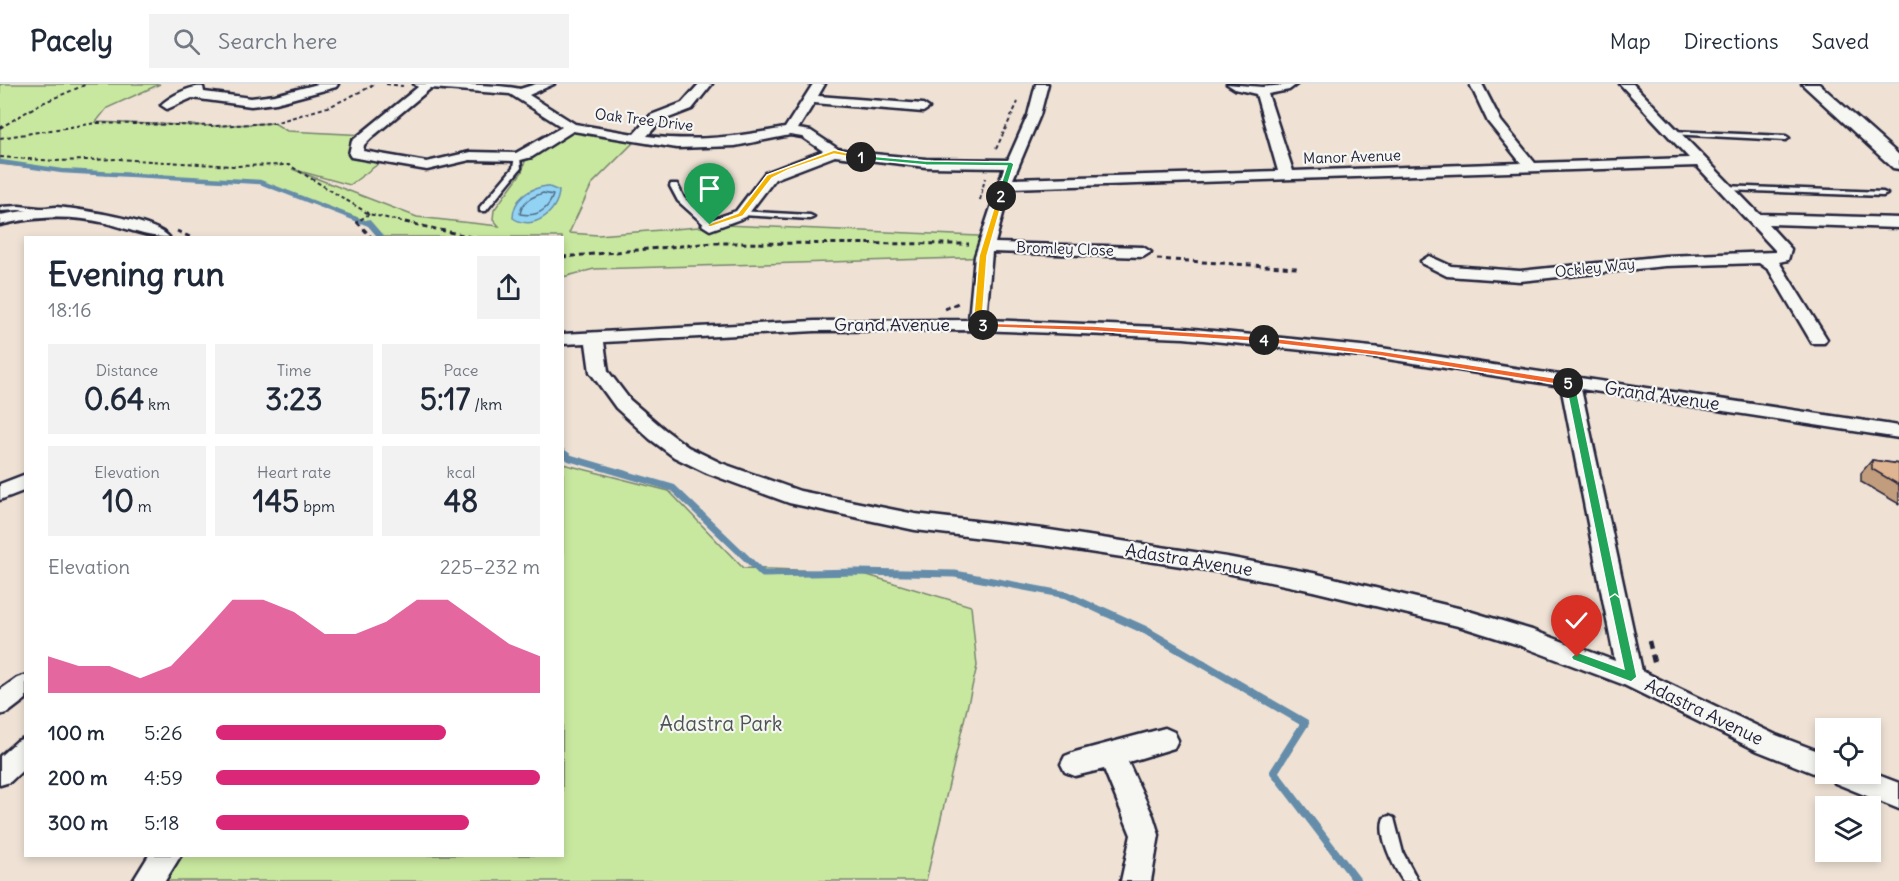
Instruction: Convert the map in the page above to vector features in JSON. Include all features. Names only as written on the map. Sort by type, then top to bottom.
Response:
[{"type":"street","points":[[167,105],[213,84]]},
{"type":"street","points":[[188,94],[251,102],[276,99],[332,84]]},
{"type":"street","points":[[519,94],[548,84]]},
{"type":"street","points":[[637,139],[656,118],[687,106],[706,84]]},
{"type":"street","points":[[819,84],[790,131],[806,134],[834,152],[926,163],[1011,164]]},
{"type":"street","points":[[977,325],[983,256],[1004,184],[1034,115],[1042,84]]},
{"type":"street","points":[[1233,84],[1262,90],[1282,88],[1291,84]]},
{"type":"street","points":[[1476,84],[1495,122],[1531,167]]},
{"type":"street","points":[[1626,84],[1783,249],[1782,257],[1764,259]]},
{"type":"street","points":[[1810,84],[1899,164]]},
{"type":"street","points":[[428,85],[366,135],[357,144],[356,154],[427,166],[471,156],[517,157],[527,154],[571,127]]},
{"type":"street","name":"Oak Tree Drive","points":[[415,86],[503,88],[519,94],[571,127],[676,144],[735,142],[790,131]]},
{"type":"street","points":[[1262,90],[1284,169],[1289,175]]},
{"type":"street","points":[[810,99],[924,108]]},
{"type":"street","points":[[710,225],[742,213],[770,176],[834,152]]},
{"type":"street","name":"Manor Avenue","points":[[1004,184],[1701,162]]},
{"type":"street","points":[[0,220],[30,213],[55,211],[139,228],[159,236]]},
{"type":"street","points":[[1756,219],[1899,223]]},
{"type":"street","name":"Bromley Close","points":[[986,247],[1143,252]]},
{"type":"street","points":[[1764,259],[1775,267],[1818,339]]},
{"type":"street","name":"Ockley Way","points":[[1429,261],[1447,272],[1520,276],[1665,261],[1764,259]]},
{"type":"street","name":"Grand Avenue","points":[[564,339],[815,326],[977,325],[1104,329],[1282,341],[1381,353],[1899,432]]},
{"type":"street","name":"Adastra Avenue","points":[[594,336],[599,372],[623,404],[657,434],[681,452],[714,468],[797,498],[915,522],[1043,537],[1227,565],[1313,582],[1462,618],[1523,637],[1631,677],[1767,743],[1815,762]]},
{"type":"street","points":[[1570,383],[1631,677]]},
{"type":"street","points":[[0,493],[24,482]]},
{"type":"street","points":[[0,704],[24,686]]},
{"type":"street","points":[[1075,764],[1165,740]]},
{"type":"street","points":[[0,773],[24,751]]},
{"type":"street","points":[[1111,755],[1139,816],[1145,835],[1136,881]]},
{"type":"street","points":[[1870,784],[1899,796]]},
{"type":"street","points":[[148,881],[165,857]]},
{"type":"lane","points":[[1671,133],[1786,138]]},
{"type":"lane","points":[[483,209],[517,168],[517,157]]},
{"type":"lane","points":[[674,186],[681,199],[710,225]]},
{"type":"lane","points":[[1726,188],[1883,194]]},
{"type":"lane","points":[[0,209],[55,211]]},
{"type":"lane","points":[[742,213],[810,217]]},
{"type":"lane","points":[[1389,823],[1390,840],[1411,881]]},
{"type":"path","points":[[0,128],[38,105],[87,84]]},
{"type":"path","points":[[0,138],[96,123],[214,126],[274,123],[332,106],[376,84]]},
{"type":"path","points":[[386,84],[415,86]]},
{"type":"path","points":[[0,157],[56,161],[117,159],[233,166],[289,165],[369,214],[467,236]]},
{"type":"path","points":[[369,214],[357,222],[370,236]]},
{"type":"path","points":[[564,257],[713,243],[972,244],[986,247]]},
{"type":"green space","points":[[0,84],[160,84],[107,108],[96,122],[214,126],[274,123],[287,131],[366,135],[355,149],[386,158],[350,185],[292,169],[417,217],[499,226],[493,219],[494,210],[522,172],[527,154],[571,127],[637,139],[592,184],[569,233],[598,235],[724,225],[978,236],[994,257],[594,269],[564,277],[564,236],[381,236],[368,222],[260,182],[62,171],[0,164]]},
{"type":"green space","name":"Adastra Park","points":[[564,464],[669,491],[743,568],[857,572],[971,606],[977,666],[926,881],[164,881],[180,857],[564,857]]},
{"type":"water","points":[[547,186],[559,191],[558,199],[543,218],[528,223],[513,218],[516,205],[523,196],[534,189]]},
{"type":"building","points":[[1872,460],[1899,464],[1899,485],[1872,469]]},
{"type":"waterway","points":[[0,162],[62,171],[260,182],[369,224]]},
{"type":"waterway","points":[[368,222],[380,236]]},
{"type":"waterway","points":[[564,454],[570,458],[673,488],[763,574],[857,572],[955,574],[1067,595],[1106,613]]},
{"type":"waterway","points":[[1103,611],[1145,630],[1305,723],[1274,772],[1357,881]]},
{"type":"route","points":[[710,225],[741,214],[770,176],[834,152],[926,163],[1011,164],[983,256],[981,303],[977,325],[1093,328],[1282,341],[1381,353],[1570,383],[1631,677],[1577,657]]}]
